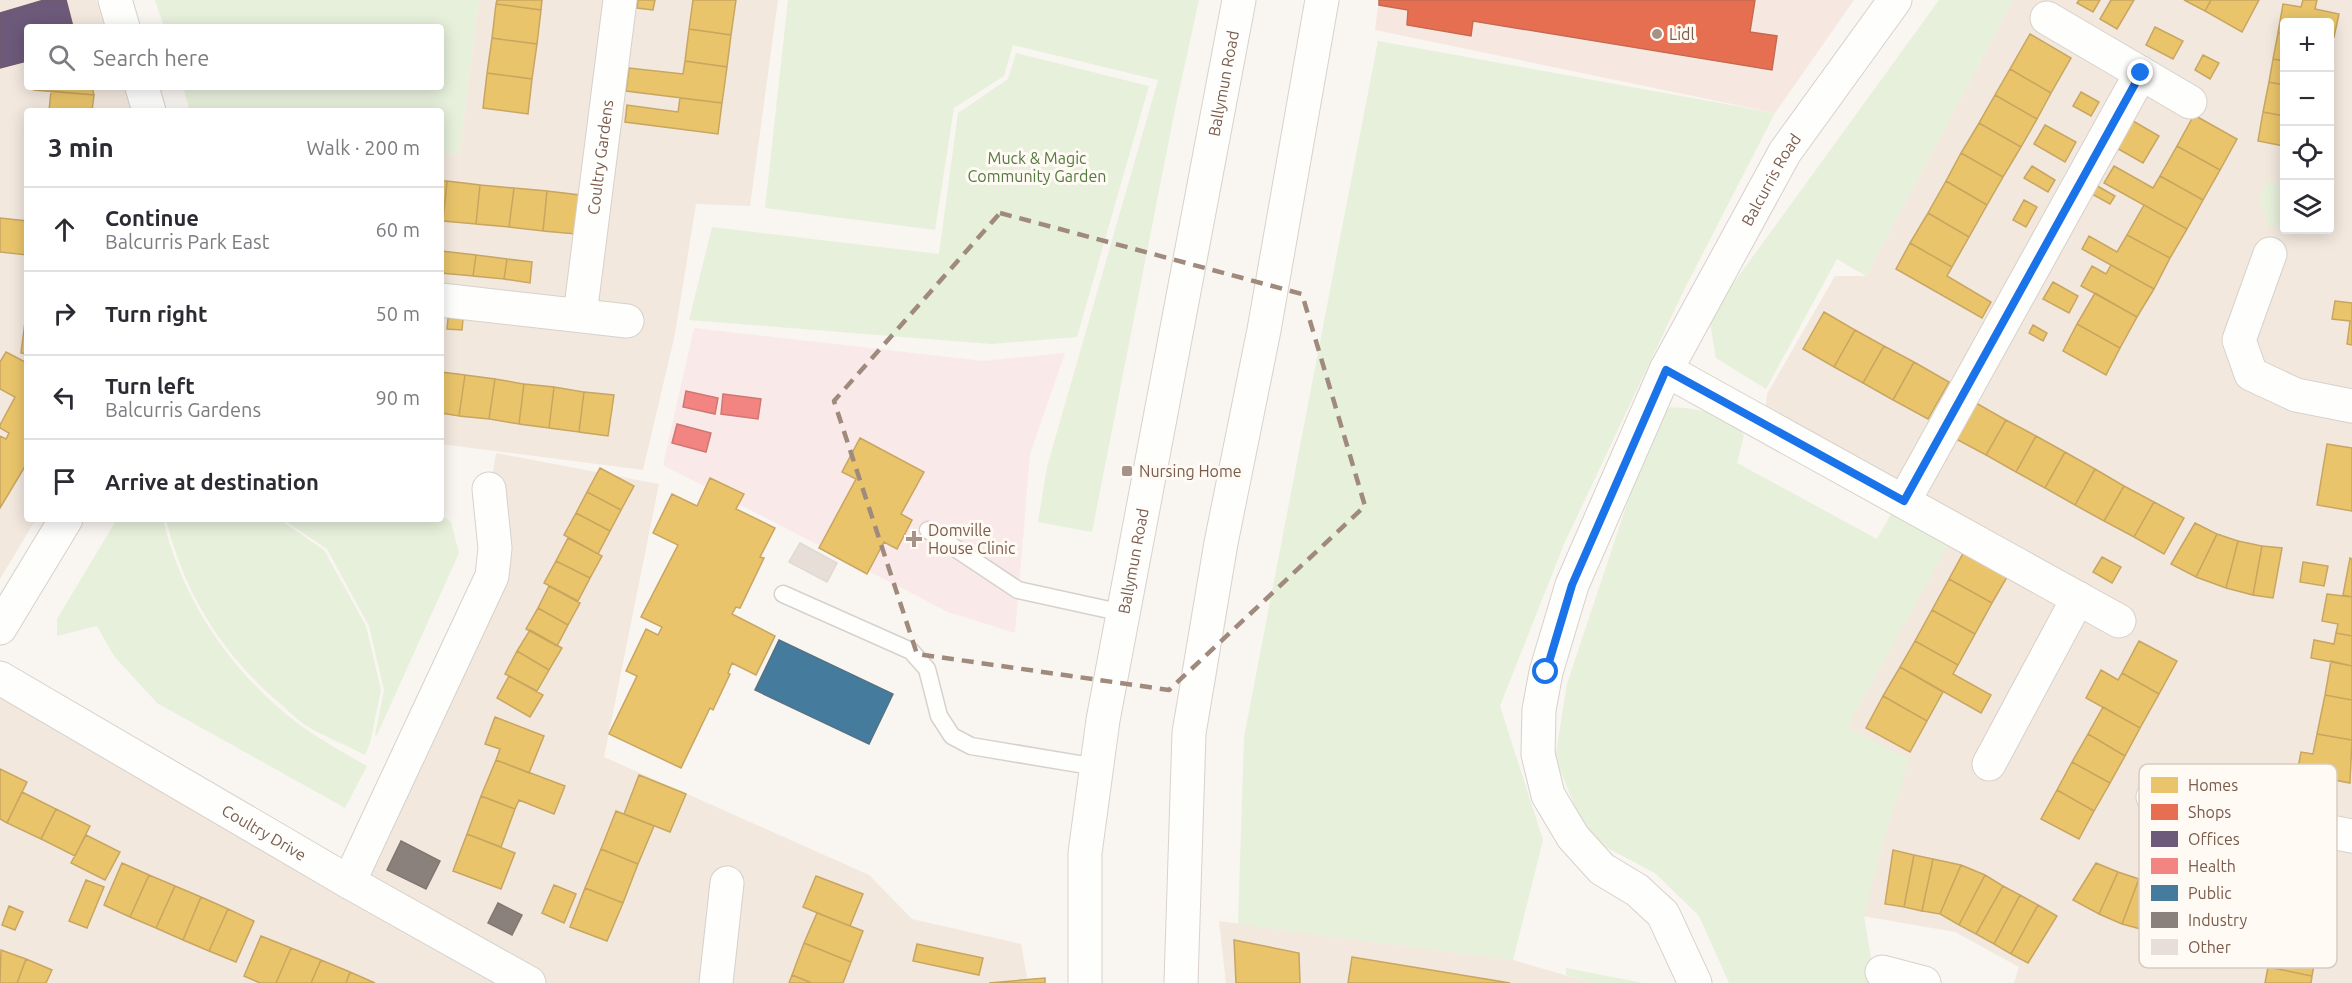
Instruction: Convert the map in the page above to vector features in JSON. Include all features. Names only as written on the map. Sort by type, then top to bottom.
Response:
[{"type":"street","points":[[115,0],[122,24]]},
{"type":"street","name":"Coultry Gardens","points":[[580,315],[620,0]]},
{"type":"street","name":"Ballymun Road","points":[[1085,983],[1085,853],[1103,720],[1239,0]]},
{"type":"street","points":[[1181,983],[1189,733],[1221,543],[1264,330],[1322,0]]},
{"type":"street","name":"Balcurris Road","points":[[1695,983],[1663,914],[1637,890],[1602,869],[1573,837],[1548,795],[1538,754],[1539,711],[1546,672],[1572,585],[1666,370],[1785,153],[1895,0]]},
{"type":"street","points":[[2047,18],[2190,102]]},
{"type":"street","points":[[1904,501],[2141,73]]},
{"type":"street","points":[[143,90],[148,108]]},
{"type":"street","points":[[2270,254],[2239,339],[2251,374],[2296,395],[2352,406]]},
{"type":"street","points":[[444,300],[627,321]]},
{"type":"street","points":[[1666,370],[2119,621]]},
{"type":"street","points":[[349,882],[492,576],[495,548],[489,489]]},
{"type":"street","points":[[0,628],[64,522]]},
{"type":"street","points":[[1989,764],[2078,598]]},
{"type":"street","name":"Coultry Drive","points":[[0,678],[349,882],[529,983]]},
{"type":"street","points":[[2337,833],[2352,836]]},
{"type":"street","points":[[716,983],[727,883]]},
{"type":"street","points":[[1882,972],[1924,983]]},
{"type":"lane","points":[[928,530],[1018,590],[1123,613]]},
{"type":"lane","points":[[783,594],[910,651],[927,669],[939,716],[952,736],[971,746],[1097,767]]},
{"type":"highlighted area","points":[[1000,213],[1302,294],[1365,506],[1169,690],[917,654],[834,401]]},
{"type":"shaded area","points":[[0,0],[96,0],[107,24],[24,24],[24,90],[132,90],[136,108],[24,108],[24,522],[34,522],[0,579]]},
{"type":"shaded area","points":[[479,0],[778,0],[750,206],[696,204],[675,334],[643,470],[444,444],[444,152],[459,154]]},
{"type":"shaded area","points":[[1379,0],[1854,0],[1775,113],[1375,30]]},
{"type":"shaded area","points":[[2013,0],[2352,0],[2352,983],[2014,983],[2019,967],[1955,932],[1863,916],[1882,846],[1847,727],[1958,525],[1765,421],[1767,394],[1835,276],[1866,276]]},
{"type":"shaded area","name":"Domville House Clinic","points":[[694,328],[983,361],[1065,353],[1030,454],[1015,633],[948,612],[663,465]]},
{"type":"shaded area","points":[[496,453],[659,484],[604,757],[869,875],[912,919],[1021,944],[1028,983],[0,983],[0,695],[349,882],[492,576],[490,489]]},
{"type":"shaded area","points":[[1219,921],[1513,960],[1592,983],[1226,983]]},
{"type":"green space","points":[[155,0],[479,0],[459,154],[444,152],[444,108],[189,108],[184,90],[444,90],[444,24],[163,24]]},
{"type":"green space","points":[[788,0],[1199,0],[1175,109],[1092,532],[1038,522],[1047,467],[1158,80],[1013,45],[1004,76],[954,108],[935,230],[765,208]]},
{"type":"green space","points":[[1939,0],[2013,0],[1866,276],[1837,259],[1766,389],[1716,358],[1709,317]]},
{"type":"green space","points":[[1378,41],[1775,113],[1683,292],[1564,544],[1500,706],[1543,840],[1513,960],[1238,924],[1244,737]]},
{"type":"green space","name":"Muck & Magic Community Garden","points":[[1016,53],[1149,86],[1077,337],[991,344],[689,320],[712,227],[939,254],[958,113],[1008,79]]},
{"type":"green space","points":[[2268,181],[2280,183],[2280,227],[2269,225],[2259,197]]},
{"type":"green space","points":[[1671,407],[1711,413],[1729,421],[1744,435],[1737,463],[1877,539],[1896,505],[1952,538],[1847,727],[1909,759],[1882,846],[1864,916],[1873,969],[1926,983],[1729,983],[1699,916],[1655,873],[1588,838],[1555,758],[1567,684],[1655,420]]},
{"type":"green space","points":[[444,516],[451,522],[459,553],[377,735],[375,735],[384,690],[369,626],[327,549],[286,522],[444,522]]},
{"type":"green space","points":[[115,522],[164,522],[183,580],[215,636],[234,662],[279,708],[304,728],[367,766],[345,808],[157,703],[114,656],[97,626],[57,636],[57,619]]},
{"type":"green space","points":[[167,522],[283,522],[324,550],[366,626],[381,690],[370,743],[365,755],[301,722],[242,667],[209,622],[195,598],[174,547]]},
{"type":"green space","points":[[1566,968],[1643,983],[1592,983],[1566,975]]},
{"type":"building: Homes","points":[[497,0],[542,0],[541,10],[496,4]]},
{"type":"building: Homes","points":[[638,0],[655,0],[653,10],[637,8]]},
{"type":"building: Homes","points":[[693,0],[736,0],[731,35],[689,29]]},
{"type":"building: Homes","points":[[2079,0],[2100,0],[2093,12],[2077,3]]},
{"type":"building: Homes","points":[[2111,0],[2134,0],[2117,29],[2100,19]]},
{"type":"building: Homes","points":[[2184,0],[2211,0],[2205,11]]},
{"type":"building: Homes","points":[[2211,0],[2259,0],[2242,32],[2205,11]]},
{"type":"building: Homes","points":[[2303,0],[2317,0],[2315,9],[2339,14],[2334,37],[2334,18],[2281,18],[2283,4],[2301,7]]},
{"type":"building: Homes","points":[[496,4],[541,10],[537,44],[492,38]]},
{"type":"building: Homes","points":[[2155,27],[2183,41],[2173,59],[2146,45]]},
{"type":"building: Homes","points":[[689,29],[731,35],[727,67],[685,61]]},
{"type":"building: Homes","points":[[2278,33],[2280,33],[2280,60],[2273,59]]},
{"type":"building: Homes","points":[[2030,34],[2071,58],[2051,93],[2010,69]]},
{"type":"building: Homes","points":[[492,38],[537,44],[532,79],[487,73]]},
{"type":"building: Homes","points":[[2203,55],[2219,63],[2210,79],[2195,70]]},
{"type":"building: Homes","points":[[2273,59],[2280,60],[2280,84],[2269,82]]},
{"type":"building: Homes","points":[[685,61],[727,67],[722,103],[626,91],[629,68],[683,74]]},
{"type":"building: Homes","points":[[2010,69],[2051,93],[2037,119],[1995,95]]},
{"type":"building: Homes","points":[[487,73],[532,79],[528,114],[483,108]]},
{"type":"building: Homes","points":[[2269,82],[2280,84],[2280,115],[2263,112]]},
{"type":"building: Homes","points":[[34,90],[93,90],[94,95]]},
{"type":"building: Homes","points":[[51,91],[94,95],[92,108],[49,108]]},
{"type":"building: Homes","points":[[2081,92],[2099,102],[2091,116],[2073,106]]},
{"type":"building: Homes","points":[[1995,95],[2037,119],[2021,147],[1979,123]]},
{"type":"building: Homes","points":[[680,98],[722,103],[718,134],[625,122],[627,105],[678,112]]},
{"type":"building: Homes","points":[[2263,112],[2280,115],[2280,145],[2258,141]]},
{"type":"building: Homes","points":[[2194,115],[2237,139],[2220,170],[2177,146]]},
{"type":"building: Homes","points":[[2128,118],[2159,136],[2143,163],[2113,146]]},
{"type":"building: Homes","points":[[1979,123],[2021,147],[2003,177],[1961,153]]},
{"type":"building: Homes","points":[[2045,125],[2076,142],[2065,162],[2034,144]]},
{"type":"building: Homes","points":[[2177,146],[2220,170],[2203,200],[2160,176]]},
{"type":"building: Homes","points":[[1961,153],[2003,177],[1987,205],[1946,181]]},
{"type":"building: Homes","points":[[2032,166],[2055,180],[2048,192],[2024,178]]},
{"type":"building: Homes","points":[[2114,166],[2153,188],[2160,176],[2203,200],[2187,229],[2104,183]]},
{"type":"building: Homes","points":[[444,181],[447,181],[444,211]]},
{"type":"building: Homes","points":[[447,181],[480,185],[476,224],[444,221]]},
{"type":"building: Homes","points":[[1946,181],[1987,205],[1969,237],[1928,213]]},
{"type":"building: Homes","points":[[2094,184],[2115,196],[2110,204],[2090,193]]},
{"type":"building: Homes","points":[[480,185],[514,188],[509,227],[476,224]]},
{"type":"building: Homes","points":[[514,188],[547,191],[543,231],[509,227]]},
{"type":"building: Homes","points":[[547,191],[580,195],[576,234],[543,231]]},
{"type":"building: Homes","points":[[2024,200],[2037,207],[2026,227],[2013,220]]},
{"type":"building: Homes","points":[[2144,205],[2187,229],[2170,258],[2127,235]]},
{"type":"building: Homes","points":[[1928,213],[1969,237],[1952,267],[1910,243]]},
{"type":"building: Homes","points":[[0,218],[24,221],[24,255],[0,252]]},
{"type":"building: Homes","points":[[2127,235],[2170,258],[2154,289],[2082,249],[2089,236],[2117,252]]},
{"type":"building: Homes","points":[[1910,243],[1952,267],[1947,276],[1991,302],[1982,318],[1896,269]]},
{"type":"building: Homes","points":[[444,251],[476,255],[473,276],[444,273]]},
{"type":"building: Homes","points":[[476,255],[507,259],[504,279],[473,276]]},
{"type":"building: Homes","points":[[507,259],[532,262],[530,283],[504,279]]},
{"type":"building: Homes","points":[[2111,265],[2154,289],[2137,317],[2081,286],[2092,266],[2106,274]]},
{"type":"building: Homes","points":[[2053,282],[2078,296],[2069,313],[2043,299]]},
{"type":"building: Homes","points":[[2095,293],[2137,317],[2120,348],[2077,324]]},
{"type":"building: Homes","points":[[2335,301],[2352,303],[2352,345],[2347,344],[2350,321],[2332,319]]},
{"type":"building: Homes","points":[[1824,312],[1855,330],[1834,367],[1803,349]]},
{"type":"building: Homes","points":[[448,318],[463,319],[462,330],[447,329]]},
{"type":"building: Homes","points":[[2077,324],[2120,348],[2106,375],[2063,351]]},
{"type":"building: Homes","points":[[2033,325],[2047,333],[2043,341],[2029,333]]},
{"type":"building: Homes","points":[[24,330],[24,354],[21,353]]},
{"type":"building: Homes","points":[[1855,330],[1884,346],[1863,383],[1834,367]]},
{"type":"building: Homes","points":[[1884,346],[1914,362],[1893,400],[1863,383]]},
{"type":"building: Homes","points":[[6,352],[24,361],[24,468],[0,508],[0,436],[6,439],[9,433],[0,428],[0,425],[15,397],[0,389],[0,362]]},
{"type":"building: Homes","points":[[1914,362],[1949,382],[1928,419],[1893,400]]},
{"type":"building: Homes","points":[[444,372],[465,375],[459,416],[444,414]]},
{"type":"building: Homes","points":[[465,375],[495,379],[489,419],[459,416]]},
{"type":"building: Homes","points":[[495,379],[524,384],[519,424],[489,419]]},
{"type":"building: Homes","points":[[524,384],[554,387],[549,428],[519,424]]},
{"type":"building: Homes","points":[[554,387],[584,392],[579,432],[549,428]]},
{"type":"building: Homes","points":[[584,392],[614,395],[608,436],[579,432]]},
{"type":"building: Homes","points":[[1976,403],[2006,420],[1986,455],[1956,439]]},
{"type":"building: Homes","points":[[2006,420],[2036,436],[2016,472],[1986,455]]},
{"type":"building: Homes","points":[[2036,436],[2065,452],[2045,488],[2016,472]]},
{"type":"building: Homes","points":[[860,438],[924,472],[901,514],[912,520],[897,549],[884,542],[867,574],[819,548],[856,479],[842,472]]},
{"type":"building: Homes","points":[[2327,444],[2352,448],[2352,511],[2317,505]]},
{"type":"building: Homes","points":[[2065,452],[2095,469],[2075,505],[2045,488]]},
{"type":"building: Homes","points":[[600,468],[634,486],[621,510],[587,492]]},
{"type":"building: Homes","points":[[2095,469],[2124,486],[2104,521],[2075,505]]},
{"type":"building: Homes","points":[[710,478],[744,494],[736,509],[775,528],[760,557],[764,558],[740,608],[736,607],[732,614],[775,636],[756,675],[732,663],[728,673],[730,674],[713,710],[710,708],[681,768],[609,734],[637,676],[626,671],[646,629],[658,635],[662,627],[641,617],[678,545],[653,533],[672,494],[697,506]]},
{"type":"building: Homes","points":[[2124,486],[2154,502],[2134,537],[2104,521]]},
{"type":"building: Homes","points":[[587,492],[621,510],[610,531],[576,513]]},
{"type":"building: Homes","points":[[2154,502],[2184,518],[2164,554],[2134,537]]},
{"type":"building: Homes","points":[[576,513],[610,531],[598,554],[564,535]]},
{"type":"building: Homes","points":[[2195,523],[2217,534],[2196,577],[2171,564]]},
{"type":"building: Homes","points":[[2217,534],[2238,541],[2226,588],[2196,577]]},
{"type":"building: Homes","points":[[568,538],[602,556],[590,578],[556,561]]},
{"type":"building: Homes","points":[[2238,541],[2262,546],[2253,595],[2226,588]]},
{"type":"building: Homes","points":[[2262,546],[2282,548],[2273,598],[2253,595]]},
{"type":"building: Homes","points":[[1966,548],[2010,572],[1992,603],[1949,579]]},
{"type":"building: Homes","points":[[2102,557],[2121,567],[2112,583],[2093,572]]},
{"type":"building: Homes","points":[[2350,558],[2352,559],[2352,597],[2343,595]]},
{"type":"building: Homes","points":[[556,561],[590,578],[578,601],[544,583]]},
{"type":"building: Homes","points":[[2303,562],[2328,566],[2324,586],[2300,582]]},
{"type":"building: Homes","points":[[1949,579],[1992,603],[1975,634],[1932,610]]},
{"type":"building: Homes","points":[[549,586],[580,603],[568,625],[538,608]]},
{"type":"building: Homes","points":[[2327,594],[2352,597],[2352,636],[2336,633],[2338,624],[2322,621]]},
{"type":"building: Homes","points":[[538,608],[568,625],[557,646],[526,629]]},
{"type":"building: Homes","points":[[1932,610],[1975,634],[1958,665],[1915,641]]},
{"type":"building: Homes","points":[[530,630],[562,648],[549,670],[517,651]]},
{"type":"building: Homes","points":[[2336,633],[2352,636],[2352,666],[2311,658],[2314,640],[2334,644]]},
{"type":"building: Homes","points":[[1915,641],[1958,665],[1953,674],[1991,695],[1981,713],[1900,667]]},
{"type":"building: Homes","points":[[2139,641],[2177,661],[2159,694],[2122,673]]},
{"type":"building: Homes","points":[[517,651],[549,670],[537,691],[505,674]]},
{"type":"building: Homes","points":[[2331,661],[2352,666],[2352,700],[2325,695]]},
{"type":"building: Homes","points":[[1900,667],[1943,692],[1927,721],[1883,696]]},
{"type":"building: Homes","points":[[2101,670],[2118,680],[2122,673],[2159,694],[2140,728],[2086,698]]},
{"type":"building: Homes","points":[[509,676],[543,695],[530,717],[497,698]]},
{"type":"building: Homes","points":[[2325,695],[2352,700],[2352,740],[2317,734]]},
{"type":"building: Homes","points":[[1883,696],[1927,721],[1910,752],[1866,728]]},
{"type":"building: Homes","points":[[2103,707],[2140,728],[2125,756],[2088,734]]},
{"type":"building: Homes","points":[[495,717],[544,736],[529,773],[496,760],[500,749],[485,744]]},
{"type":"building: Homes","points":[[2088,734],[2125,756],[2110,783],[2072,762]]},
{"type":"building: Homes","points":[[2317,734],[2352,740],[2350,783],[2337,781],[2337,764],[2299,764],[2301,752],[2313,754]]},
{"type":"building: Homes","points":[[496,760],[565,786],[554,814],[519,800],[515,809],[481,796]]},
{"type":"building: Homes","points":[[2072,762],[2110,783],[2094,811],[2057,790]]},
{"type":"building: Homes","points":[[0,769],[27,782],[7,823],[0,819]]},
{"type":"building: Homes","points":[[639,775],[686,794],[670,832],[624,814]]},
{"type":"building: Homes","points":[[2057,790],[2094,811],[2079,839],[2041,819]]},
{"type":"building: Homes","points":[[22,792],[56,809],[41,839],[7,823]]},
{"type":"building: Homes","points":[[481,796],[515,809],[501,847],[467,834]]},
{"type":"building: Homes","points":[[56,809],[90,826],[75,856],[41,839]]},
{"type":"building: Homes","points":[[616,811],[654,826],[638,864],[601,849]]},
{"type":"building: Homes","points":[[467,834],[515,853],[501,889],[453,871]]},
{"type":"building: Homes","points":[[86,835],[120,852],[105,880],[71,863]]},
{"type":"building: Homes","points":[[601,849],[638,864],[623,903],[585,888]]},
{"type":"building: Homes","points":[[1893,850],[1914,855],[1904,907],[1885,904]]},
{"type":"building: Homes","points":[[1914,855],[1933,859],[1922,911],[1904,907]]},
{"type":"building: Homes","points":[[1933,859],[1961,865],[1940,914],[1922,911]]},
{"type":"building: Homes","points":[[122,863],[149,875],[130,917],[104,905]]},
{"type":"building: Homes","points":[[2096,863],[2118,872],[2099,914],[2073,900]]},
{"type":"building: Homes","points":[[1961,865],[1985,875],[1959,925],[1940,914]]},
{"type":"building: Homes","points":[[2118,872],[2139,879],[2122,924],[2099,914]]},
{"type":"building: Homes","points":[[149,875],[175,886],[156,928],[130,917]]},
{"type":"building: Homes","points":[[1985,875],[2003,886],[1976,934],[1959,925]]},
{"type":"building: Homes","points":[[816,876],[863,894],[850,926],[803,907]]},
{"type":"building: Homes","points":[[2139,879],[2139,929],[2122,924]]},
{"type":"building: Homes","points":[[86,880],[104,887],[87,928],[69,921]]},
{"type":"building: Homes","points":[[554,885],[576,894],[564,923],[542,913]]},
{"type":"building: Homes","points":[[175,886],[201,897],[183,940],[156,928]]},
{"type":"building: Homes","points":[[2003,886],[2020,895],[1994,944],[1976,934]]},
{"type":"building: Homes","points":[[585,888],[623,903],[607,941],[570,927]]},
{"type":"building: Homes","points":[[2020,895],[2038,905],[2011,954],[1994,944]]},
{"type":"building: Homes","points":[[201,897],[228,909],[209,951],[183,940]]},
{"type":"building: Homes","points":[[2038,905],[2057,916],[2028,963],[2011,954]]},
{"type":"building: Homes","points":[[9,906],[23,912],[15,930],[2,925]]},
{"type":"building: Homes","points":[[228,909],[254,921],[236,962],[209,951]]},
{"type":"building: Homes","points":[[817,913],[863,931],[851,962],[804,943]]},
{"type":"building: Homes","points":[[261,936],[291,948],[276,983],[260,983],[244,976]]},
{"type":"building: Homes","points":[[1234,940],[1299,953],[1300,983],[1236,983]]},
{"type":"building: Homes","points":[[804,943],[851,962],[843,983],[812,983],[792,975]]},
{"type":"building: Homes","points":[[917,944],[983,958],[979,975],[913,961]]},
{"type":"building: Homes","points":[[291,948],[321,960],[311,983],[276,983]]},
{"type":"building: Homes","points":[[1,950],[26,959],[17,983],[0,983]]},
{"type":"building: Homes","points":[[1352,957],[1510,983],[1348,983]]},
{"type":"building: Homes","points":[[26,959],[52,970],[46,983],[17,983]]},
{"type":"building: Homes","points":[[321,960],[350,972],[346,983],[311,983]]},
{"type":"building: Homes","points":[[2268,968],[2312,976],[2311,983],[2265,983]]},
{"type":"building: Homes","points":[[2273,968],[2313,968],[2312,976]]},
{"type":"building: Homes","points":[[350,972],[375,983],[346,983]]},
{"type":"building: Homes","points":[[792,975],[812,983],[789,983]]},
{"type":"building: Homes","points":[[1045,978],[1045,983],[989,983]]},
{"type":"building: Shops","name":"Lidl","points":[[1379,0],[1755,0],[1750,32],[1777,36],[1772,70],[1473,21],[1471,36],[1407,25],[1408,10],[1379,5]]},
{"type":"building: Offices","points":[[44,0],[66,0],[72,24],[24,24],[24,62],[0,68],[0,13]]},
{"type":"building: Health","points":[[686,391],[718,398],[715,414],[683,407]]},
{"type":"building: Health","points":[[723,394],[761,399],[758,419],[721,414]]},
{"type":"building: Health","points":[[677,424],[711,433],[706,452],[672,443]]},
{"type":"building: Public","points":[[779,640],[893,694],[869,744],[755,690]]},
{"type":"building: Industry","points":[[401,841],[440,861],[426,889],[387,870]]},
{"type":"building: Industry","points":[[498,903],[522,915],[512,935],[488,923]]},
{"type":"building: Other","points":[[800,543],[837,563],[827,582],[789,562]]},
{"type":"place","name":"Lidl","points":[[1657,34]]},
{"type":"place","name":"Nursing Home","points":[[1127,471]]},
{"type":"place","name":"Domville House Clinic","points":[[914,539]]},
{"type":"route","points":[[1546,672],[1572,585],[1666,370],[1904,501],[2141,73]]}]
